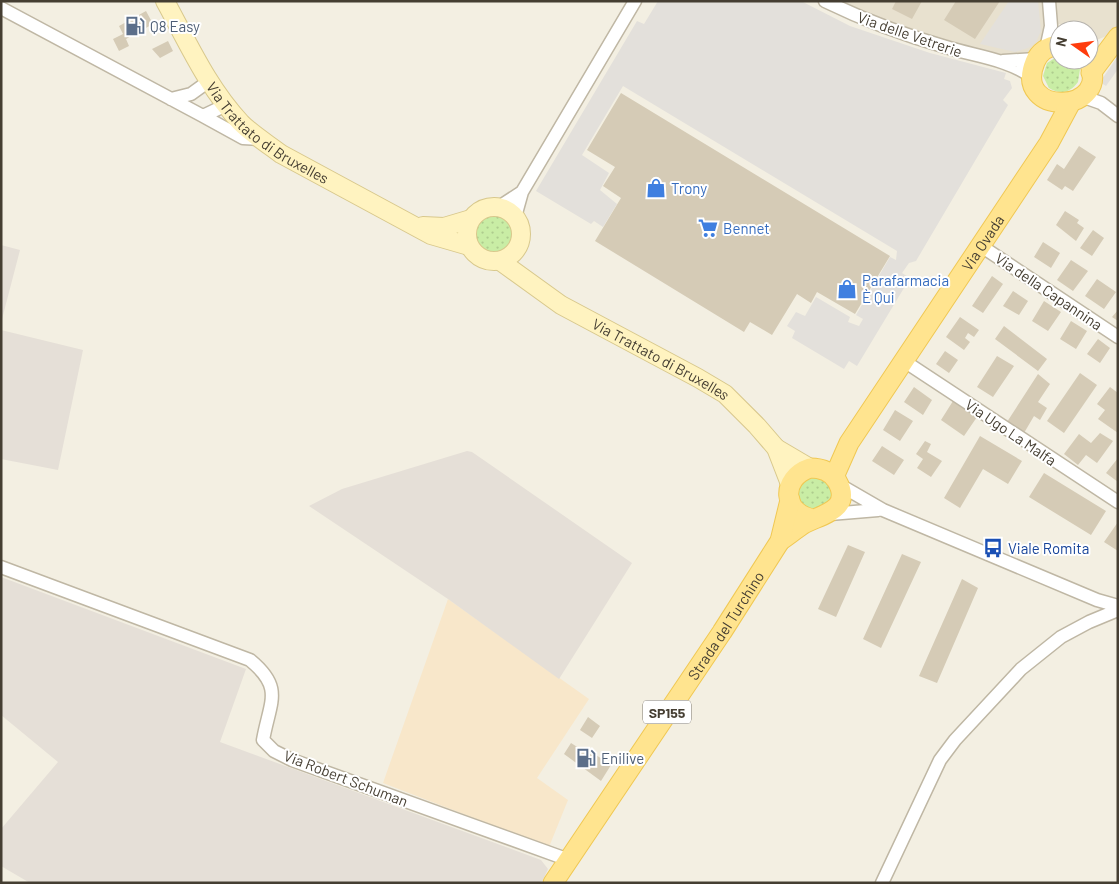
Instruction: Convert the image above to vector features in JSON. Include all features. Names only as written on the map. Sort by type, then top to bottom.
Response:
[{"type":"main road","name":"Via Trattato di Bruxelles","points":[[165,1],[209,81],[226,105],[259,139],[282,154],[432,235],[469,246]]},
{"type":"main road","name":"Via Ovada","points":[[1099,46],[1116,39]]},
{"type":"main road","name":"Via Ovada","points":[[826,474],[849,443],[981,246],[1049,143],[1084,83],[1116,39]]},
{"type":"main road","points":[[1047,51],[1032,77],[1037,90],[1050,102],[1084,83]]},
{"type":"main road","name":"Via Ovada","points":[[1049,143],[1052,122],[1050,102]]},
{"type":"main road","points":[[499,207],[515,216],[521,229],[518,246],[514,253],[500,261],[485,260],[473,252],[467,237],[471,219],[483,209],[499,207]]},
{"type":"main road","name":"Via Trattato di Bruxelles","points":[[411,224],[430,228],[444,227],[471,219]]},
{"type":"main road","points":[[518,246],[534,285]]},
{"type":"main road","name":"Via Trattato di Bruxelles","points":[[500,261],[561,305],[698,378],[724,394],[758,426],[776,448],[790,492]]},
{"type":"main road","name":"Via Trattato di Bruxelles","points":[[776,448],[826,474]]},
{"type":"main road","points":[[826,474],[840,497],[822,516],[799,514],[790,492],[795,476],[826,474]]},
{"type":"main road","name":"Strada del Turchino","points":[[554,883],[722,632],[780,541],[790,492]]},
{"type":"main road","name":"Strada del Turchino","points":[[780,541],[822,516]]},
{"type":"street","points":[[515,216],[522,192],[635,1]]},
{"type":"street","name":"Via delle Vetrerie","points":[[825,1],[895,32],[998,61],[1024,71],[1032,77]]},
{"type":"street","points":[[1,8],[243,138],[259,139]]},
{"type":"street","points":[[1050,8],[1055,20]]},
{"type":"street","points":[[1047,51],[1050,8]]},
{"type":"street","name":"Via delle Vetrerie","points":[[998,61],[1047,51]]},
{"type":"street","points":[[172,99],[191,94],[209,81]]},
{"type":"street","points":[[1084,83],[1101,103],[1118,116]]},
{"type":"street","points":[[203,116],[226,105]]},
{"type":"street","points":[[499,207],[522,192]]},
{"type":"street","name":"Via della Capannina","points":[[981,246],[1118,337]]},
{"type":"street","name":"Via Ugo La Malfa","points":[[904,361],[1118,502]]},
{"type":"street","points":[[826,474],[883,510],[1118,608]]},
{"type":"street","points":[[822,516],[868,509],[883,510]]},
{"type":"street","name":"Via Robert Schuman","points":[[1,566],[250,660],[265,672],[273,691],[263,740],[274,751],[292,760],[569,860]]},
{"type":"street","points":[[882,883],[940,760],[955,740],[1021,669],[1061,637],[1118,608]]},
{"type":"shaded area","points":[[658,1],[801,1],[850,26],[930,53],[1006,73],[1004,79],[1010,81],[1012,88],[1003,100],[1008,105],[916,261],[909,263],[902,273],[910,278],[857,366],[849,361],[844,369],[792,338],[795,331],[787,326],[796,312],[805,316],[816,297],[850,317],[848,322],[859,326],[863,319],[856,315],[890,257],[896,260],[897,251],[623,86],[582,155],[609,173],[600,190],[617,204],[603,227],[594,221],[591,224],[536,191],[637,21],[644,24]]},
{"type":"shaded area","points":[[837,1],[1118,1],[1118,28],[1114,33],[1099,39],[1099,20],[1049,20],[1043,43],[1028,55],[1011,56],[974,49],[901,28]]},
{"type":"shaded area","points":[[1009,1],[1038,1],[1041,31],[1036,42],[1028,48],[1015,52],[980,44]]},
{"type":"shaded area","points":[[1118,56],[1118,69],[1106,86],[1100,82]]},
{"type":"shaded area","points":[[1,245],[20,250],[1,323]]},
{"type":"shaded area","points":[[1,330],[83,350],[58,470],[1,459]]},
{"type":"shaded area","points":[[467,451],[472,452],[632,563],[559,679],[448,599],[309,506],[342,489]]},
{"type":"shaded area","points":[[1,577],[246,669],[220,742],[541,860],[548,869],[543,880],[540,883],[30,883],[1,866],[1,829],[58,762],[1,715]]},
{"type":"shaded area","points":[[448,599],[589,699],[537,778],[568,800],[549,847],[383,783]]},
{"type":"green space","points":[[1049,62],[1049,70],[1080,70],[1078,82],[1072,89],[1065,92],[1057,92],[1049,88],[1043,76]]},
{"type":"green space","points":[[494,216],[507,222],[513,235],[507,248],[494,254],[481,248],[475,235],[481,222]]},
{"type":"green space","points":[[821,475],[835,494],[826,510],[803,510],[796,487],[803,477]]},
{"type":"building","points":[[896,1],[922,1],[912,19],[892,9]]},
{"type":"building","points":[[956,1],[1000,1],[975,39],[944,20]]},
{"type":"building","points":[[146,11],[153,24],[126,39],[129,46],[119,51],[113,39],[123,34],[119,26]]},
{"type":"building","points":[[168,41],[173,51],[160,58],[152,49]]},
{"type":"building","points":[[621,93],[890,256],[855,314],[817,292],[811,303],[797,294],[772,335],[750,322],[744,332],[595,241],[621,198],[603,186],[615,167],[587,150]]},
{"type":"building","points":[[1079,146],[1096,157],[1073,191],[1065,186],[1062,190],[1047,180],[1057,164],[1064,169]]},
{"type":"building","points":[[1065,211],[1079,220],[1077,223],[1084,228],[1076,241],[1056,225]]},
{"type":"building","points":[[1093,230],[1104,238],[1092,256],[1080,248]]},
{"type":"building","points":[[1043,242],[1060,253],[1051,268],[1034,257]]},
{"type":"building","points":[[1071,260],[1088,271],[1073,291],[1057,280]]},
{"type":"building","points":[[992,276],[1003,284],[983,313],[972,306]]},
{"type":"building","points":[[1097,279],[1116,292],[1104,309],[1085,296]]},
{"type":"building","points":[[1013,291],[1028,301],[1019,315],[1003,306]]},
{"type":"building","points":[[1044,301],[1061,312],[1048,331],[1032,321]]},
{"type":"building","points":[[1118,310],[1118,321],[1112,317]]},
{"type":"building","points":[[960,317],[979,330],[974,337],[968,333],[965,338],[970,342],[964,350],[946,337]]},
{"type":"building","points":[[1071,321],[1087,331],[1076,349],[1060,339]]},
{"type":"building","points":[[1004,326],[1047,359],[1038,371],[995,339]]},
{"type":"building","points":[[1098,339],[1110,348],[1100,363],[1087,354]]},
{"type":"building","points":[[945,351],[958,360],[949,373],[936,364]]},
{"type":"building","points":[[997,356],[1014,366],[993,397],[977,387]]},
{"type":"building","points":[[1080,373],[1097,385],[1064,433],[1047,421]]},
{"type":"building","points":[[1038,374],[1050,384],[1038,402],[1047,408],[1040,420],[1034,416],[1024,433],[1007,422]]},
{"type":"building","points":[[914,387],[932,400],[923,415],[904,402]]},
{"type":"building","points":[[1110,387],[1118,393],[1118,433],[1098,419],[1105,410],[1097,404]]},
{"type":"building","points":[[953,401],[977,417],[964,436],[941,420]]},
{"type":"building","points":[[895,410],[913,421],[900,441],[883,430]]},
{"type":"building","points":[[1100,433],[1113,441],[1097,463],[1086,455],[1078,465],[1064,454],[1079,434],[1091,443]]},
{"type":"building","points":[[980,436],[1022,461],[1008,484],[983,469],[960,508],[944,498]]},
{"type":"building","points":[[925,441],[931,444],[927,452],[942,461],[931,477],[917,468],[923,459],[916,454]]},
{"type":"building","points":[[882,446],[904,460],[894,475],[872,461]]},
{"type":"building","points":[[1118,458],[1118,482],[1106,473]]},
{"type":"building","points":[[1044,473],[1106,511],[1091,535],[1029,497]]},
{"type":"building","points":[[1118,522],[1118,551],[1104,542]]},
{"type":"building","points":[[848,545],[865,552],[836,617],[818,609]]},
{"type":"building","points":[[902,554],[921,562],[881,648],[863,639]]},
{"type":"building","points":[[962,579],[978,588],[937,683],[919,676]]},
{"type":"building","points":[[588,717],[600,726],[592,738],[580,730]]},
{"type":"building","points":[[571,743],[582,750],[584,747],[611,765],[601,781],[564,754]]},
{"type":"place","name":"Q8 Easy","points":[[135,26]]},
{"type":"place","name":"Trony","points":[[656,188]]},
{"type":"place","name":"Bennet","points":[[708,228]]},
{"type":"place","name":"Parafarmacia È Qui","points":[[847,289]]},
{"type":"place","name":"Viale Romita","points":[[993,548]]},
{"type":"place","name":"Enilive","points":[[586,758]]}]
